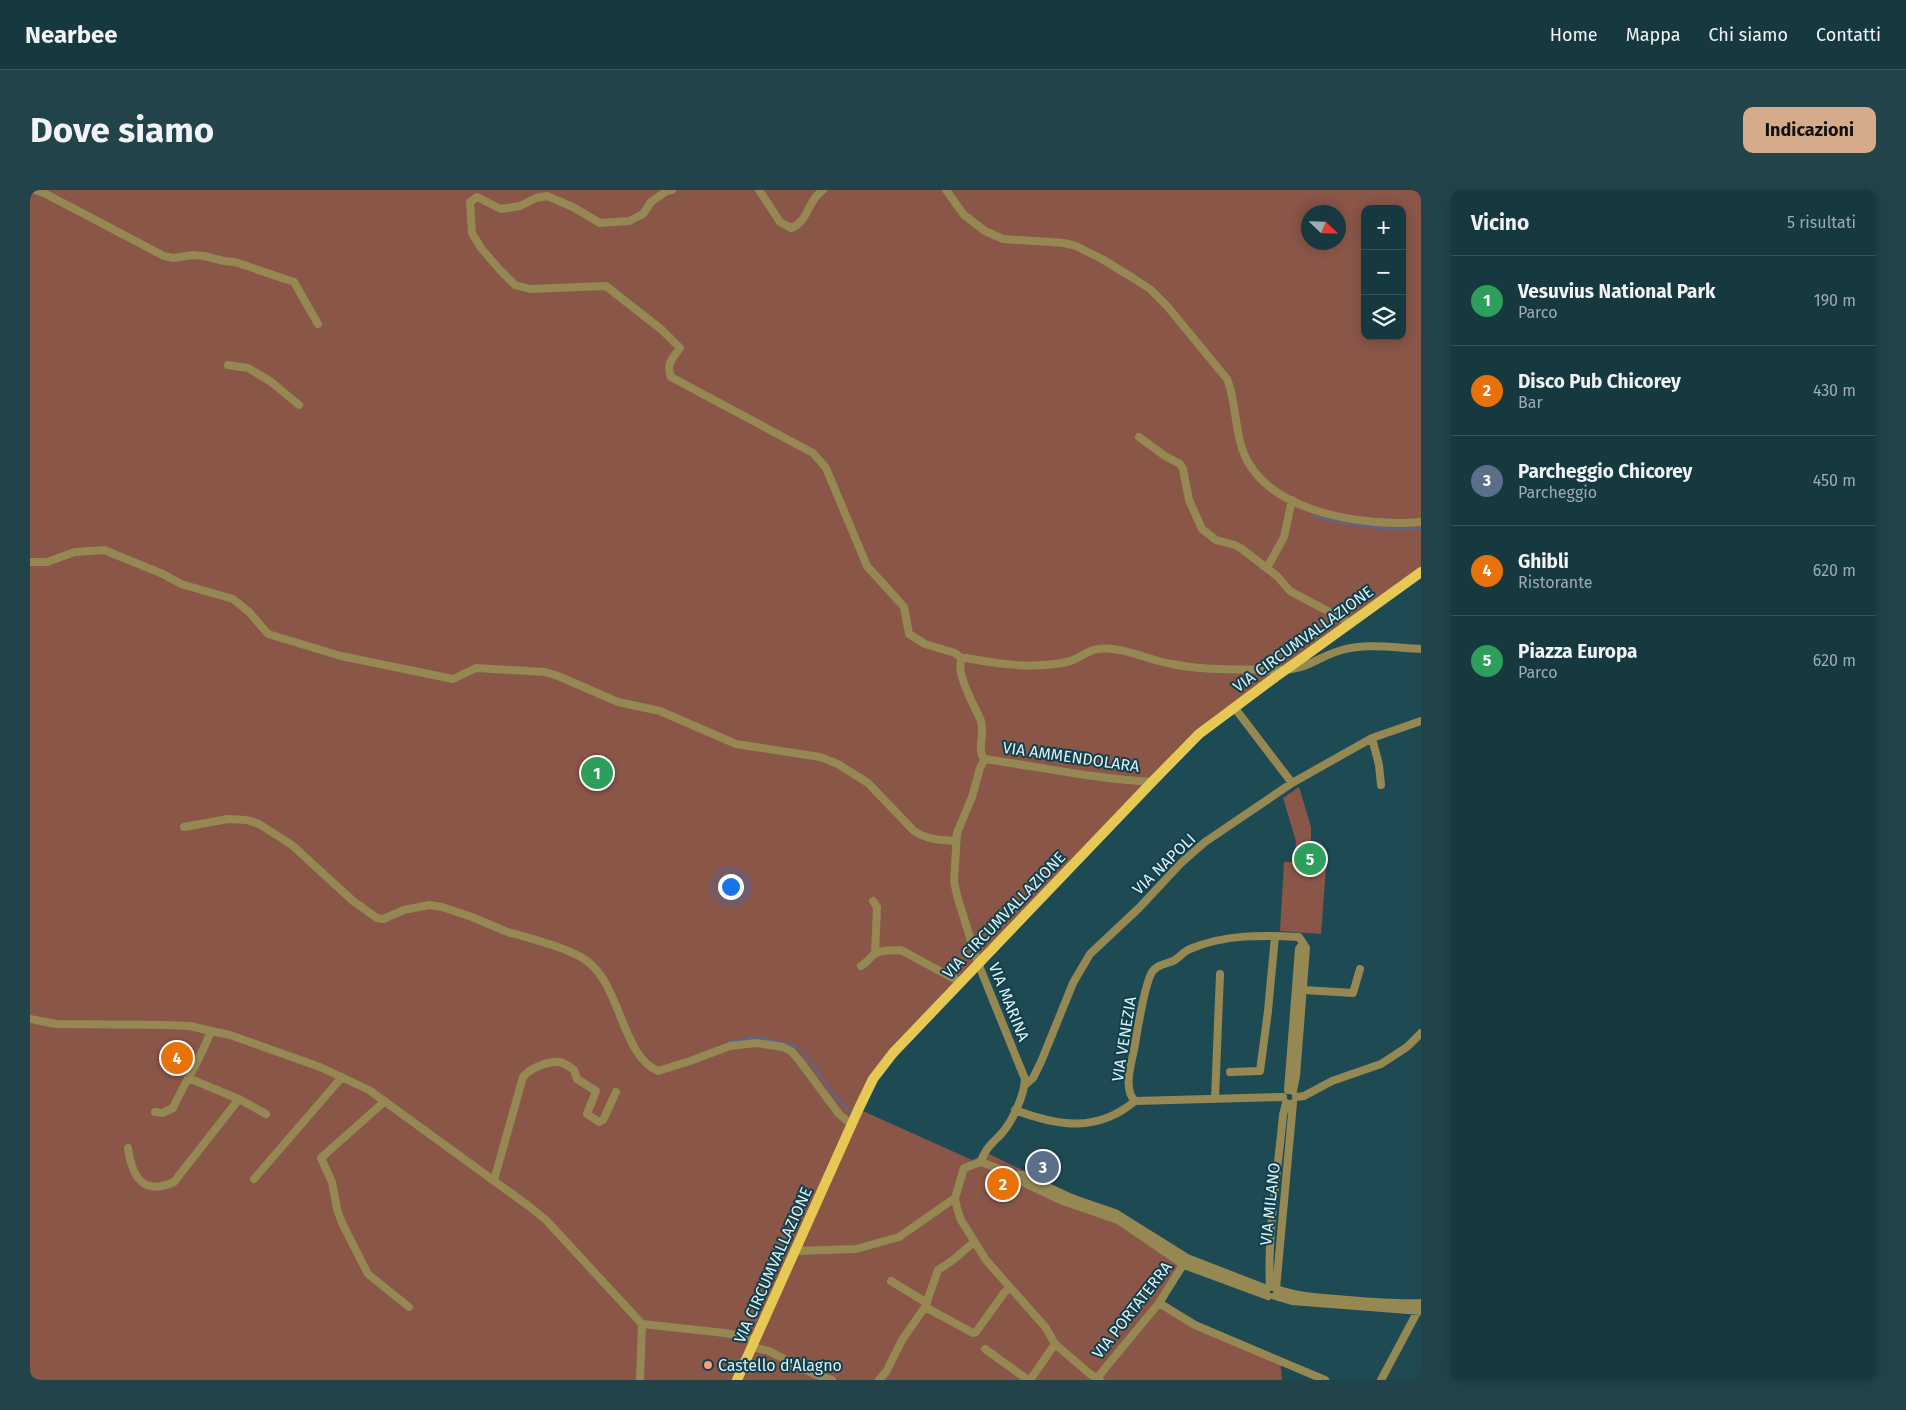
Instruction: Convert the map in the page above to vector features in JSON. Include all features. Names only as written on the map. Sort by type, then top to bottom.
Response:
[{"type":"main road","name":"VIA CIRCUMVALLAZIONE","points":[[738,1380],[859,1108],[879,1070],[978,963],[1199,734],[1421,572]]},
{"type":"street","points":[[35,190],[44,192],[164,256],[183,258],[193,255],[235,262],[294,282],[318,324]]},
{"type":"street","points":[[672,190],[665,192],[651,202],[643,214],[629,221],[600,223],[573,207],[547,196],[536,198],[520,206],[501,209],[477,197],[470,202],[472,232],[481,248],[498,269],[515,285],[530,289],[606,286],[662,330],[680,348],[668,369],[671,378],[813,452],[826,468],[867,566],[904,607],[909,634],[924,644],[955,653],[962,658],[1003,663],[1040,664],[1069,662],[1096,648],[1125,651],[1152,660],[1182,666],[1295,670],[1347,649],[1379,647],[1421,649]]},
{"type":"street","points":[[759,190],[780,222],[791,228],[799,225],[812,202],[823,190]]},
{"type":"street","points":[[938,190],[947,190],[964,215],[984,231],[1003,239],[1064,243],[1076,246],[1118,267],[1150,289],[1167,306],[1227,379],[1233,394],[1238,431],[1244,455],[1268,485],[1292,500],[1319,511],[1360,521],[1421,522]]},
{"type":"street","points":[[228,365],[248,368],[270,381],[299,405]]},
{"type":"street","points":[[1139,437],[1165,456],[1180,464],[1183,468],[1189,500],[1202,529],[1216,540],[1235,544],[1266,568],[1290,591],[1350,623]]},
{"type":"street","points":[[1266,568],[1284,537],[1292,500]]},
{"type":"street","points":[[30,562],[47,562],[74,552],[104,550],[147,567],[181,584],[234,599],[249,612],[268,634],[341,656],[453,679],[476,668],[545,672],[618,702],[660,711],[736,744],[820,757],[838,764],[868,783],[922,837],[956,841]]},
{"type":"street","name":"VIA AMMENDOLARA","points":[[962,658],[960,662],[964,680],[983,729],[980,752],[985,758],[1152,782]]},
{"type":"street","points":[[1234,707],[1292,783]]},
{"type":"street","name":"VIA NAPOLI","points":[[981,1162],[984,1151],[1004,1130],[1015,1110],[1025,1085],[1033,1078],[1073,982],[1090,954],[1139,908],[1181,863],[1205,842],[1292,783],[1372,738],[1421,721]]},
{"type":"street","points":[[1372,738],[1379,765],[1381,785]]},
{"type":"street","name":"VIA AMMENDOLARA","points":[[956,841],[962,819],[972,797],[980,768],[985,758]]},
{"type":"street","points":[[184,827],[228,819],[247,820],[259,824],[292,845],[353,902],[377,918],[384,919],[404,910],[429,905],[442,907],[510,933],[574,954],[586,960],[596,969],[605,983],[638,1053],[658,1071],[730,1046],[756,1043],[783,1047],[791,1050],[839,1114],[853,1122]]},
{"type":"street","name":"VIA MARINA","points":[[956,841],[954,882],[978,963],[1023,1070],[1025,1085]]},
{"type":"street","points":[[873,901],[877,907],[875,954]]},
{"type":"street","points":[[1230,1072],[1260,1071],[1275,936],[1299,937],[1303,943]]},
{"type":"street","name":"VIA VENEZIA","points":[[1275,936],[1242,937],[1202,945],[1189,949],[1175,960],[1156,968],[1146,988],[1136,1036],[1130,1078],[1130,1094],[1135,1101],[1304,1096],[1332,1081],[1381,1064],[1407,1047],[1421,1033]]},
{"type":"street","name":"VIA MILANO","points":[[1271,1291],[1269,1270],[1283,1114],[1290,1097],[1296,1076],[1304,990],[1306,948],[1303,943],[1299,949],[1290,1097],[1271,1291]]},
{"type":"street","points":[[861,966],[875,954],[891,950],[901,950],[960,982]]},
{"type":"street","points":[[1304,990],[1353,993],[1360,969]]},
{"type":"street","points":[[1216,1099],[1220,974]]},
{"type":"street","points":[[30,1019],[56,1024],[190,1026],[257,1045],[342,1077],[369,1090],[385,1101],[546,1220],[642,1324],[725,1333],[754,1343],[814,1374],[832,1380]]},
{"type":"street","points":[[155,1112],[162,1113],[173,1108],[204,1050],[211,1031]]},
{"type":"street","points":[[494,1180],[523,1077],[529,1071],[558,1062],[574,1070],[577,1079],[596,1092],[587,1114],[599,1122],[603,1120],[616,1092]]},
{"type":"street","points":[[254,1179],[342,1077]]},
{"type":"street","points":[[188,1078],[238,1099],[266,1114]]},
{"type":"street","points":[[128,1148],[131,1166],[143,1184],[158,1188],[174,1182],[191,1163],[238,1099]]},
{"type":"street","points":[[385,1101],[321,1158],[332,1182],[342,1223],[368,1274],[409,1307]]},
{"type":"street","points":[[1015,1110],[1052,1122],[1077,1124],[1114,1115],[1135,1101]]},
{"type":"street","points":[[1093,1378],[1056,1344],[1046,1328],[986,1260],[974,1242],[958,1214],[955,1198],[964,1168],[981,1162],[1014,1174],[1020,1181],[1060,1200],[1118,1220],[1186,1261],[1271,1291],[1420,1308]]},
{"type":"street","points":[[795,1251],[856,1249],[900,1237],[955,1198]]},
{"type":"street","points":[[879,1380],[886,1372],[902,1340],[926,1305],[938,1270],[974,1242]]},
{"type":"street","points":[[1186,1261],[1252,1283],[1292,1301],[1420,1308]]},
{"type":"street","name":"VIA PORTATERRA","points":[[1093,1378],[1159,1303],[1186,1261]]},
{"type":"street","name":"VIA MILANO","points":[[1252,1283],[1262,1281],[1269,1270]]},
{"type":"street","points":[[891,1281],[926,1305],[973,1333],[1010,1287]]},
{"type":"street","points":[[1159,1303],[1195,1326],[1325,1380]]},
{"type":"street","points":[[1381,1380],[1420,1308]]},
{"type":"street","points":[[640,1380],[642,1324]]},
{"type":"street","points":[[985,1349],[1029,1380],[1056,1344]]},
{"type":"shaded area","points":[[30,190],[1421,190],[1421,576],[1195,741],[882,1072],[863,1111],[972,1160],[987,1153],[1059,1188],[1122,1214],[1187,1256],[1165,1302],[1199,1325],[1280,1357],[1282,1380],[30,1380]]},
{"type":"shaded area","points":[[1299,787],[1311,827],[1311,846],[1320,847],[1320,854],[1327,855],[1321,934],[1280,931],[1284,862],[1294,862],[1296,841],[1283,798]]},
{"type":"waterway","points":[[1312,516],[1366,527],[1421,529]]},
{"type":"waterway","points":[[729,1042],[757,1037],[796,1046],[808,1058],[831,1091],[851,1113]]},
{"type":"place","name":"Vesuvius National Park","points":[[597,773]]},
{"type":"place","name":"Piazza Europa","points":[[1310,859]]},
{"type":"place","name":"Ghibli","points":[[177,1058]]},
{"type":"place","name":"Parcheggio Chicorey","points":[[1043,1167]]},
{"type":"place","name":"Disco Pub Chicorey","points":[[1003,1184]]},
{"type":"place","name":"Castello d'Alagno","points":[[708,1365]]}]
